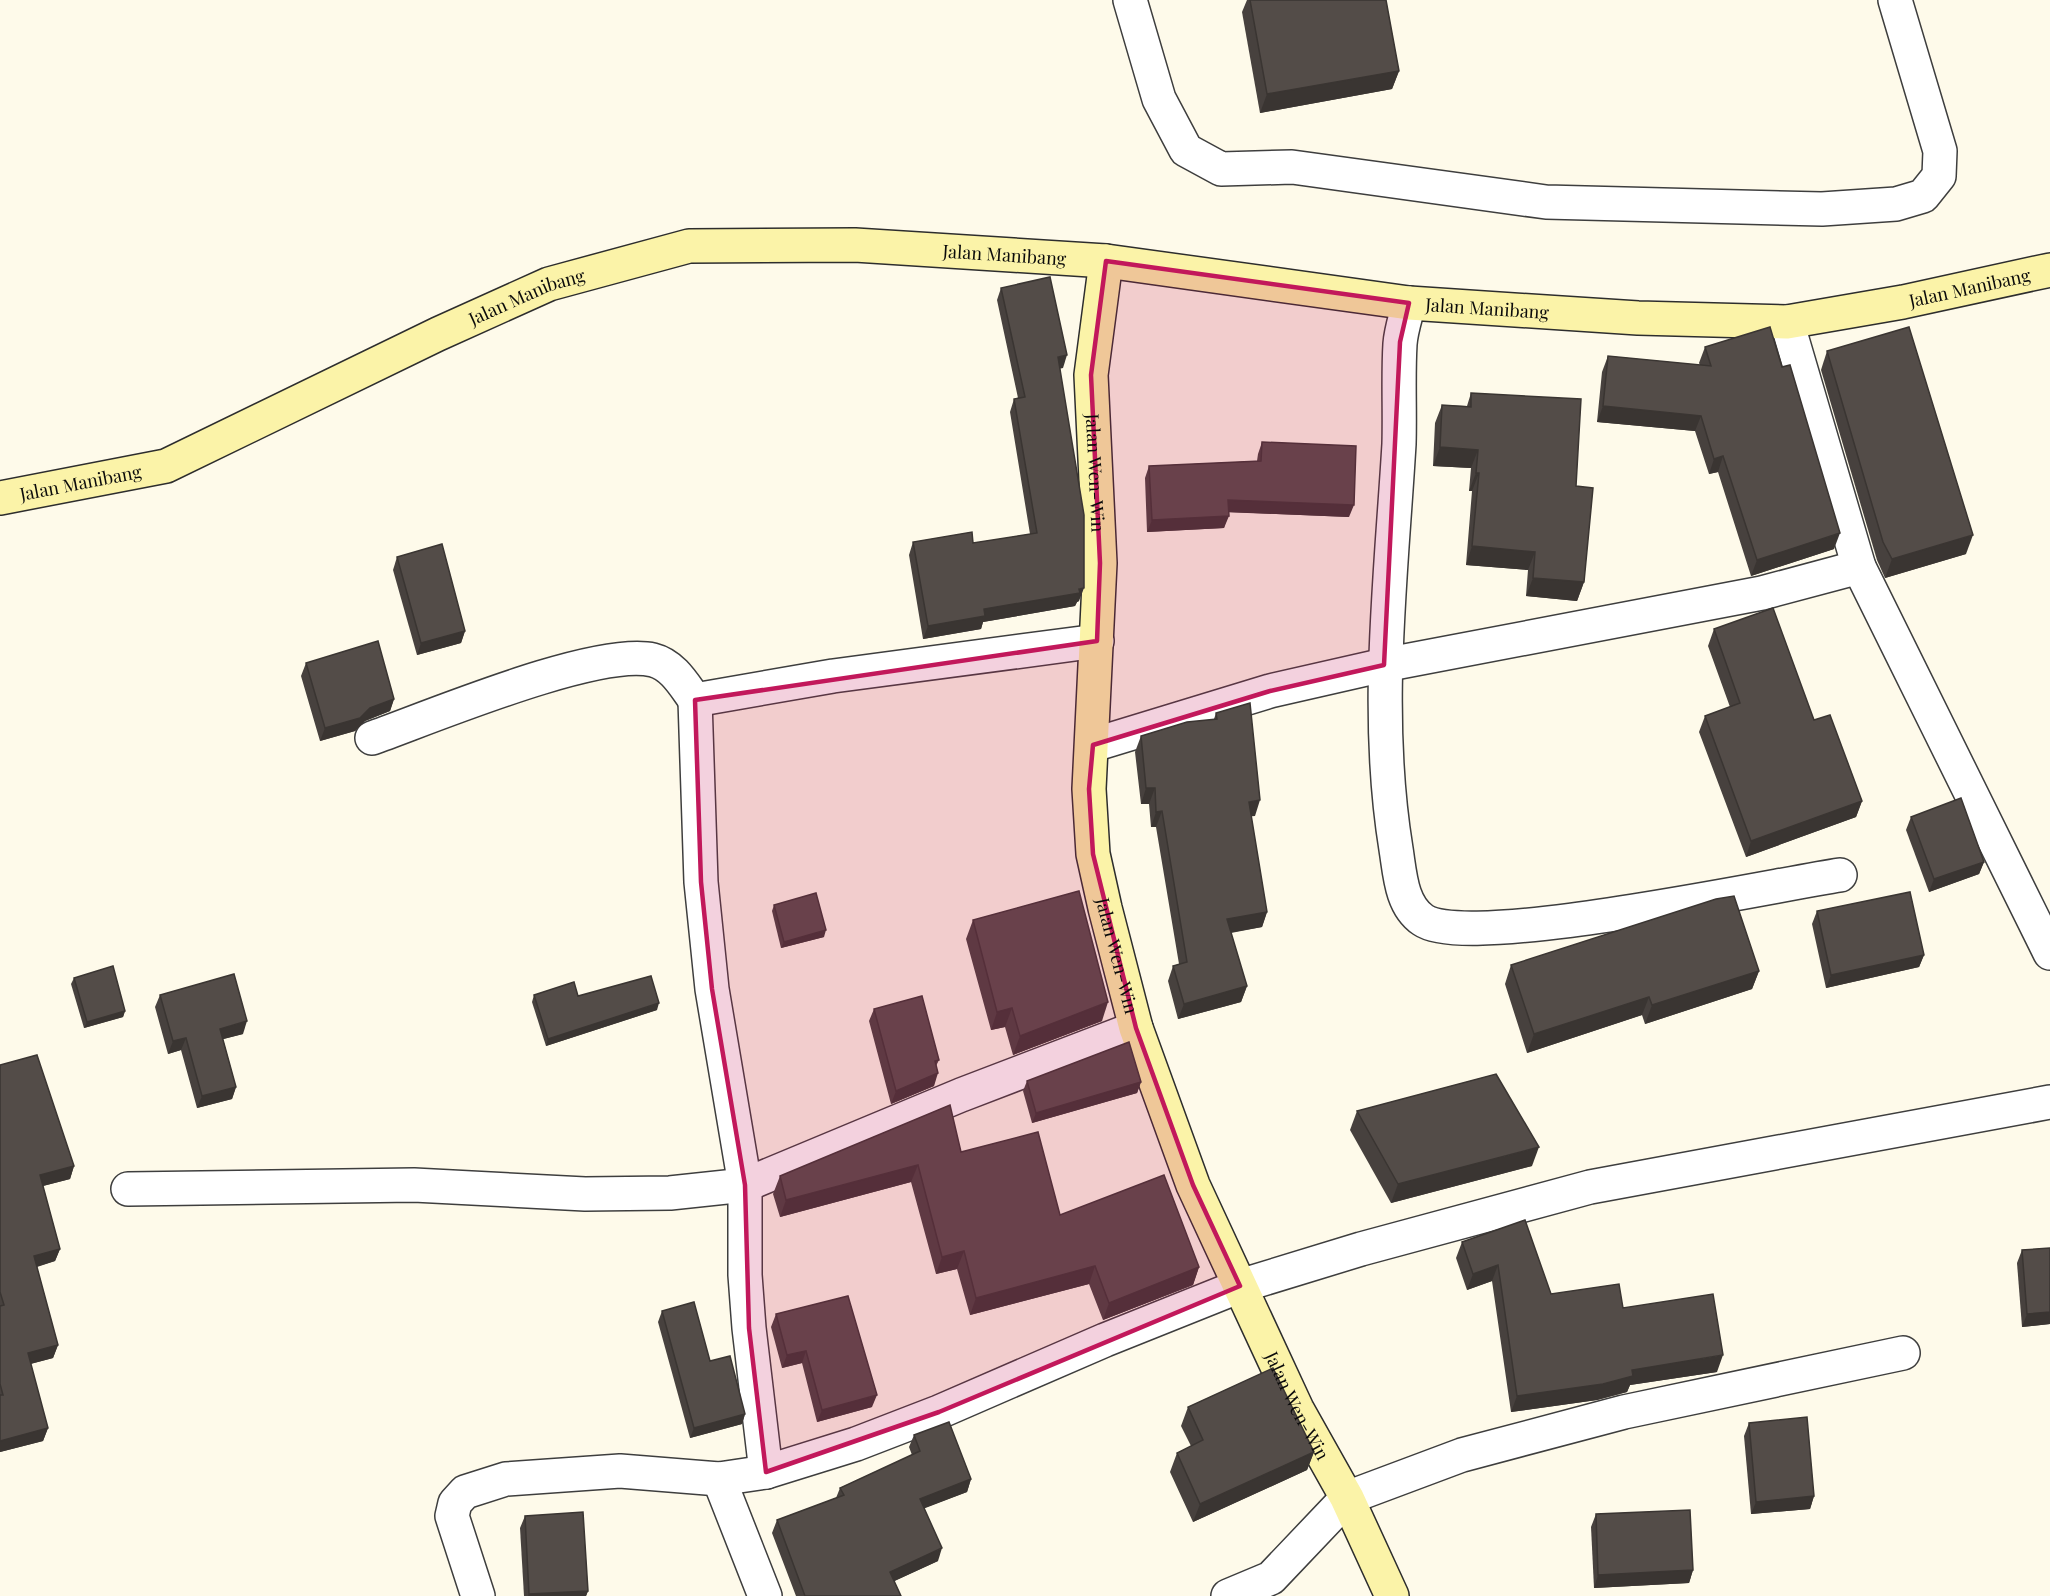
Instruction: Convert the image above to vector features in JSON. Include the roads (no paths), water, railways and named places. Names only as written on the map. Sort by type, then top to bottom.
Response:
[{"type":"street","points":[[1130,0],[1159,99],[1186,150],[1221,169],[1292,167],[1546,202],[1821,209],[1896,204],[1923,196],[1939,176],[1940,151],[1895,0]]},
{"type":"street","name":"Jalan Manibang","points":[[0,498],[166,466],[438,334],[549,284],[689,246],[855,245],[1106,261],[1409,303],[1604,316],[1787,322],[1903,302],[2050,270]]},
{"type":"street","name":"Jalan Wen-Win","points":[[1106,261],[1091,375],[1100,552],[1089,789],[1094,854],[1136,1028],[1193,1185],[1297,1409],[1347,1498],[1392,1596]]},
{"type":"street","points":[[1409,303],[1400,342],[1399,444],[1384,664],[1390,818],[1403,894],[1423,920],[1452,930],[1542,923],[1650,909],[1840,875]]},
{"type":"street","points":[[1787,322],[1860,567],[2042,914],[2050,953]]},
{"type":"street","points":[[1092,745],[1259,694],[1384,664],[1762,593],[1860,567]]},
{"type":"street","points":[[695,700],[833,676],[1097,641]]},
{"type":"street","points":[[372,738],[536,680],[630,658],[654,660],[670,668],[695,700],[701,882],[712,990],[745,1185],[745,1275],[766,1472]]},
{"type":"street","points":[[128,1189],[414,1185],[585,1194],[670,1193],[745,1185],[961,1095],[1136,1028]]},
{"type":"street","points":[[478,1596],[452,1516],[455,1503],[465,1492],[506,1479],[620,1471],[719,1479],[766,1472],[855,1444],[939,1412],[1240,1286],[1361,1249],[1590,1187],[2050,1101]]},
{"type":"street","points":[[1228,1596],[1271,1578],[1347,1498],[1462,1455],[1624,1412],[1903,1353]]},
{"type":"street","points":[[719,1479],[765,1596]]}]
